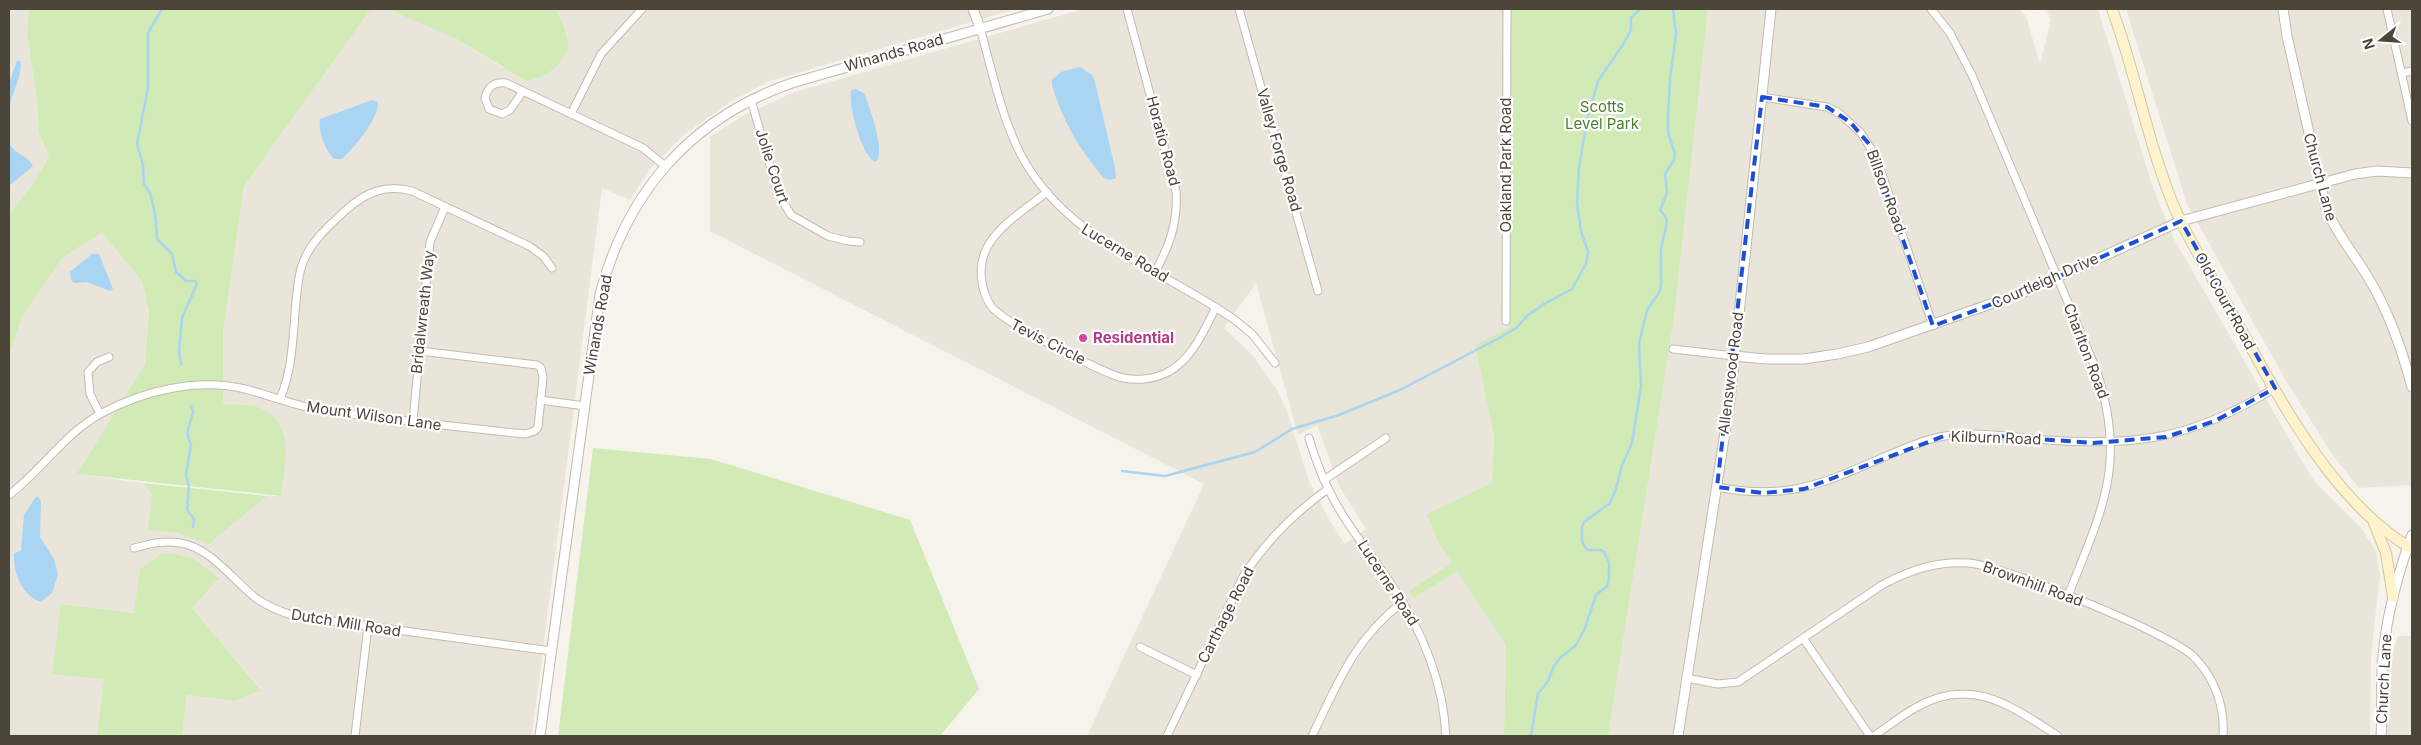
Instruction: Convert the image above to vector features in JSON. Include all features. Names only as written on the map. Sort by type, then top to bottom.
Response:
[{"type":"main road","name":"Old Court Road","points":[[2112,9],[2166,184],[2181,221],[2275,388],[2330,474],[2356,505],[2374,522],[2410,548]]},
{"type":"main road","points":[[2374,522],[2386,552],[2393,597]]},
{"type":"street","points":[[571,114],[601,54],[642,9]]},
{"type":"street","points":[[973,9],[980,28]]},
{"type":"street","name":"Winands Road","points":[[540,736],[600,294],[612,254],[630,215],[665,166],[709,125],[751,100],[792,83],[1048,9]]},
{"type":"street","name":"Horatio Road","points":[[1127,9],[1176,191],[1176,216],[1172,238],[1155,272]]},
{"type":"street","name":"Valley Forge Road","points":[[1239,9],[1318,291]]},
{"type":"street","name":"Oakland Park Road","points":[[1506,9],[1506,321]]},
{"type":"street","name":"Allenswood Road","points":[[1678,736],[1717,487],[1734,356],[1771,9]]},
{"type":"street","name":"Charlton Road","points":[[1931,9],[1950,33],[1962,53],[2102,388],[2108,410],[2112,443],[2106,495],[2068,596]]},
{"type":"street","name":"Church Lane","points":[[2283,9],[2287,36],[2320,182],[2333,228],[2365,272],[2391,322],[2412,387]]},
{"type":"street","points":[[2387,9],[2412,121]]},
{"type":"street","name":"Lucerne Road","points":[[980,28],[1014,140],[1032,172],[1062,210],[1096,239],[1216,307],[1252,334],[1275,363]]},
{"type":"street","points":[[2402,73],[2412,71]]},
{"type":"street","points":[[522,91],[514,105],[506,113],[493,112],[486,104],[486,92],[495,84],[506,83],[643,148],[665,166]]},
{"type":"street","name":"Billson Road","points":[[1762,97],[1826,107],[1839,114],[1861,133],[1877,159],[1933,326]]},
{"type":"street","name":"Jolie Court","points":[[751,100],[778,193],[790,215],[828,236],[848,242],[860,242]]},
{"type":"street","name":"Courtleigh Drive","points":[[1673,349],[1766,359],[1804,358],[1837,354],[1933,326],[2022,293],[2181,221],[2320,182],[2377,171],[2412,174]]},
{"type":"street","points":[[280,399],[289,371],[301,268],[311,247],[320,236],[361,197],[377,190],[402,189],[445,206],[529,246],[543,256],[552,268]]},
{"type":"street","name":"Tevis Circle","points":[[1047,192],[998,232],[985,251],[982,262],[982,284],[990,306],[1005,320],[1112,375],[1135,379],[1158,376],[1183,362],[1216,307]]},
{"type":"street","name":"Bridalwreath Way","points":[[413,421],[430,242],[445,206]]},
{"type":"street","points":[[420,351],[532,363],[541,368],[543,372],[540,400],[585,406]]},
{"type":"street","points":[[100,414],[90,394],[88,372],[97,362],[109,358]]},
{"type":"street","name":"Mount Wilson Lane","points":[[9,495],[71,436],[100,414],[138,397],[194,385],[242,388],[325,411],[531,433],[536,431],[539,424],[540,400]]},
{"type":"street","name":"Kilburn Road","points":[[1717,487],[1745,493],[1763,494],[1804,489],[1827,482],[1909,447],[1944,436],[1985,435],[2112,443],[2156,438],[2192,429],[2242,409],[2275,388]]},
{"type":"street","name":"Lucerne Road","points":[[1309,438],[1324,480],[1342,514],[1403,602],[1418,630],[1436,674],[1442,696],[1446,736]]},
{"type":"street","points":[[1324,480],[1386,438]]},
{"type":"street","name":"Carthage Road","points":[[1167,736],[1197,675],[1231,598],[1257,556],[1288,520],[1328,489]]},
{"type":"street","name":"Church Lane","points":[[2381,736],[2383,656],[2393,597],[2410,548],[2412,535]]},
{"type":"street","name":"Dutch Mill Road","points":[[134,548],[160,542],[181,543],[193,546],[216,562],[255,598],[281,612],[295,616],[551,651]]},
{"type":"street","name":"Brownhill Road","points":[[1686,678],[1718,684],[1738,682],[1882,585],[1918,568],[1937,564],[1971,563],[1986,566],[2068,596],[2171,640],[2195,657],[2213,684],[2220,700],[2223,717],[2223,736]]},
{"type":"street","points":[[1312,736],[1349,660],[1361,642],[1386,614],[1403,602]]},
{"type":"street","points":[[355,736],[368,626]]},
{"type":"street","points":[[1803,638],[1870,736]]},
{"type":"street","points":[[1140,647],[1197,675]]},
{"type":"street","points":[[1874,736],[1927,701],[1959,693],[1993,698],[2010,706],[2058,736]]},
{"type":"highlighted area","points":[[1762,97],[1827,107],[1850,122],[1870,145],[1933,326],[2022,293],[2181,221],[2275,388],[2215,421],[2166,437],[2093,443],[1985,435],[1944,436],[1804,489],[1763,493],[1717,487]]},
{"type":"shaded area","points":[[9,9],[29,9],[27,34],[36,92],[39,132],[49,157],[31,187],[9,214]]},
{"type":"shaded area","points":[[371,9],[388,9],[400,12],[457,39],[503,68],[564,26],[556,9],[1016,9],[767,82],[727,104],[685,134],[649,170],[630,200],[602,188],[532,736],[182,736],[187,695],[235,701],[261,689],[192,608],[219,577],[166,553],[140,569],[135,613],[61,604],[104,679],[97,734],[99,736],[9,736],[9,355],[22,317],[63,257],[102,233],[142,281],[149,312],[145,364],[78,474],[142,483],[152,494],[149,530],[178,533],[209,544],[267,496],[280,496],[253,406],[223,404],[223,332],[244,186]]},
{"type":"shaded area","points":[[1083,9],[1508,9],[1509,328],[1489,402],[1494,435],[1492,484],[1438,542],[1452,563],[1414,598],[1457,570],[1474,595],[1506,645],[1504,736],[1087,736],[1204,484],[710,231],[710,137],[742,116],[795,92]],"holes":[[[1256,283],[1298,435],[1317,425],[1339,486],[1366,529],[1345,544],[1330,521],[1309,481],[1287,411],[1277,390],[1255,358],[1224,328]]]},
{"type":"shaded area","points":[[1708,9],[2018,9],[2026,16],[2040,64],[2051,20],[2046,9],[2098,9],[2153,188],[2174,239],[2307,470],[2316,483],[2361,528],[2375,549],[2380,574],[2371,656],[2370,736],[1608,736],[1674,318]]},
{"type":"shaded area","points":[[2126,9],[2412,9],[2412,485],[2359,488],[2332,454],[2286,381],[2187,204]]},
{"type":"shaded area","points":[[2398,636],[2412,636],[2412,736],[2387,736],[2387,676]]},
{"type":"green space","points":[[29,9],[371,9],[244,186],[223,332],[223,404],[254,406],[268,412],[277,420],[285,443],[286,456],[281,496],[77,474],[145,364],[149,312],[142,281],[102,233],[63,257],[22,317],[9,355],[9,214],[31,187],[49,157],[39,132],[36,92],[27,34]]},
{"type":"green space","points":[[388,9],[556,9],[564,26],[569,48],[556,67],[547,74],[526,81],[457,39]]},
{"type":"green space","name":"Scotts Level Park","points":[[1508,9],[1708,9],[1674,318],[1608,736],[1504,736],[1506,645],[1457,571],[1414,598],[1409,591],[1452,563],[1438,542],[1427,514],[1492,483],[1494,435],[1475,345],[1509,328]]},
{"type":"green space","points":[[593,448],[711,459],[910,520],[979,689],[940,736],[558,736]]},
{"type":"green space","points":[[142,483],[267,496],[209,544],[178,533],[148,530],[152,494]]},
{"type":"green space","points":[[171,553],[194,559],[219,578],[192,608],[261,690],[235,701],[187,695],[182,736],[99,736],[97,734],[104,679],[52,674],[61,604],[134,613],[140,569],[161,554]]},
{"type":"water","points":[[17,61],[21,61],[20,74],[9,106],[9,83]]},
{"type":"water","points":[[1080,67],[1092,75],[1095,82],[1115,168],[1116,178],[1110,180],[1104,178],[1080,146],[1061,110],[1052,85],[1052,80],[1061,72]]},
{"type":"water","points":[[855,89],[864,93],[873,118],[879,148],[879,156],[876,162],[871,159],[866,151],[857,130],[851,98],[851,91]]},
{"type":"water","points":[[372,100],[378,102],[370,124],[342,159],[334,159],[323,140],[320,119]]},
{"type":"water","points":[[9,142],[33,166],[9,186]]},
{"type":"water","points":[[92,254],[99,254],[113,289],[110,291],[87,282],[74,283],[71,280],[70,272]]},
{"type":"water","points":[[38,497],[41,501],[40,537],[54,559],[58,575],[52,593],[41,602],[34,599],[24,589],[17,575],[14,560],[14,553],[21,551],[24,515],[35,498]]},
{"type":"waterway","points":[[162,9],[148,33],[148,88],[137,144],[143,165],[144,184],[150,193],[155,214],[157,239],[172,254],[176,272],[186,281],[195,281],[197,284],[182,318],[179,351],[181,364]]},
{"type":"waterway","points":[[1122,471],[1165,476],[1255,452],[1292,429],[1339,415],[1402,389],[1503,336],[1516,328],[1528,315],[1544,304],[1572,289],[1586,264],[1588,252],[1581,231],[1577,203],[1579,168],[1587,120],[1598,81],[1624,43],[1631,30],[1631,18],[1640,9]]},
{"type":"waterway","points":[[1531,736],[1538,694],[1548,681],[1554,666],[1560,658],[1576,645],[1585,628],[1596,595],[1607,586],[1609,579],[1609,563],[1604,552],[1601,550],[1587,550],[1582,542],[1582,528],[1584,522],[1610,503],[1616,489],[1622,465],[1632,443],[1641,386],[1639,344],[1647,310],[1660,291],[1661,248],[1667,223],[1660,210],[1667,193],[1665,174],[1674,160],[1675,154],[1668,133],[1670,79],[1676,34],[1673,9]]},
{"type":"waterway","points":[[191,406],[193,412],[187,433],[191,444],[186,475],[189,487],[187,510],[194,519],[193,527]]},
{"type":"place","name":"Residential","points":[[1083,338]]}]
